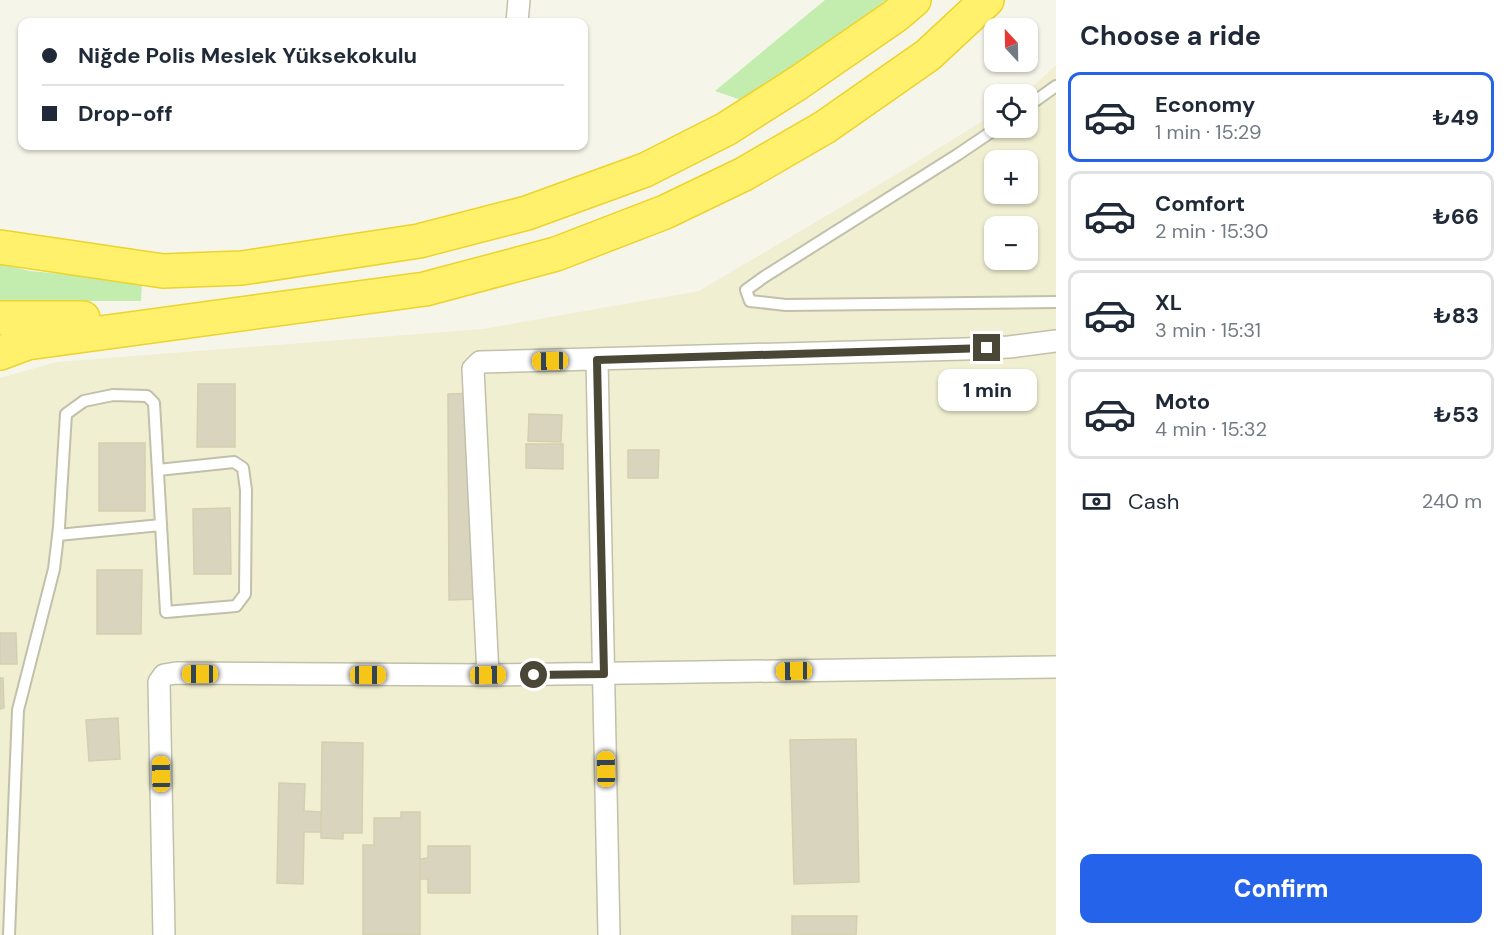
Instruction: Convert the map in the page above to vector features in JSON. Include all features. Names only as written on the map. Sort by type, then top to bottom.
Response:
[{"type":"highway","points":[[0,247],[163,271],[242,268],[419,241],[527,213],[645,170],[735,123],[896,16],[914,0]]},
{"type":"highway","points":[[0,353],[27,343],[425,289],[556,254],[665,212],[744,174],[825,127],[928,55],[987,0]]},
{"type":"highway","points":[[0,224],[54,243],[182,257],[262,256],[419,241]]},
{"type":"highway","points":[[0,318],[217,318]]},
{"type":"street","points":[[517,18],[519,0]]},
{"type":"street","points":[[488,675],[473,369],[480,362],[1009,347],[1056,341]]},
{"type":"street","points":[[597,360],[609,935]]},
{"type":"street","points":[[164,935],[159,682],[165,675],[188,673],[604,674],[1056,667]]},
{"type":"lane","points":[[1038,99],[1056,86]]},
{"type":"lane","points":[[984,137],[764,277],[746,290],[750,301],[786,305],[1056,302]]},
{"type":"lane","points":[[9,935],[18,710],[54,568],[66,414],[84,401],[113,395],[147,396],[154,403],[166,612],[236,606],[245,594],[246,490],[243,468],[234,462],[158,470]]},
{"type":"lane","points":[[58,534],[161,525]]},
{"type":"shaded area","points":[[1056,65],[1056,935],[0,935],[0,378],[57,362],[483,329],[699,291],[984,120],[984,138],[1038,138],[1038,84],[1036,84]]},
{"type":"green space","points":[[825,0],[886,0],[744,101],[715,91]]},
{"type":"green space","points":[[0,264],[30,271],[142,282],[141,301],[0,301]]},
{"type":"building","points":[[198,384],[235,384],[235,447],[197,447]]},
{"type":"building","points":[[480,393],[480,599],[449,600],[448,394]]},
{"type":"building","points":[[529,414],[562,415],[561,442],[528,441]]},
{"type":"building","points":[[99,443],[145,443],[145,511],[99,511]]},
{"type":"building","points":[[526,444],[563,444],[563,469],[526,468]]},
{"type":"building","points":[[628,450],[659,450],[658,478],[628,478]]},
{"type":"building","points":[[230,508],[231,574],[194,574],[193,509]]},
{"type":"building","points":[[97,570],[142,570],[141,634],[97,634]]},
{"type":"building","points":[[0,633],[16,633],[17,664],[0,664]]},
{"type":"building","points":[[0,678],[3,678],[4,708],[0,709]]},
{"type":"building","points":[[118,718],[120,759],[89,761],[86,720]]},
{"type":"building","points":[[856,739],[859,882],[794,884],[790,740]]},
{"type":"building","points":[[322,742],[363,743],[362,833],[343,833],[343,839],[321,838]]},
{"type":"building","points":[[279,783],[305,784],[304,811],[321,812],[321,832],[304,832],[303,884],[277,883]]},
{"type":"building","points":[[401,812],[420,812],[420,935],[363,935],[363,845],[374,845],[374,818],[401,818]]},
{"type":"building","points":[[428,846],[470,846],[470,893],[428,893],[428,879],[420,879],[420,859],[428,858]]},
{"type":"building","points":[[792,916],[857,916],[856,935],[792,935]]},
{"type":"route","points":[[534,675],[604,674],[597,360],[987,348]]}]
